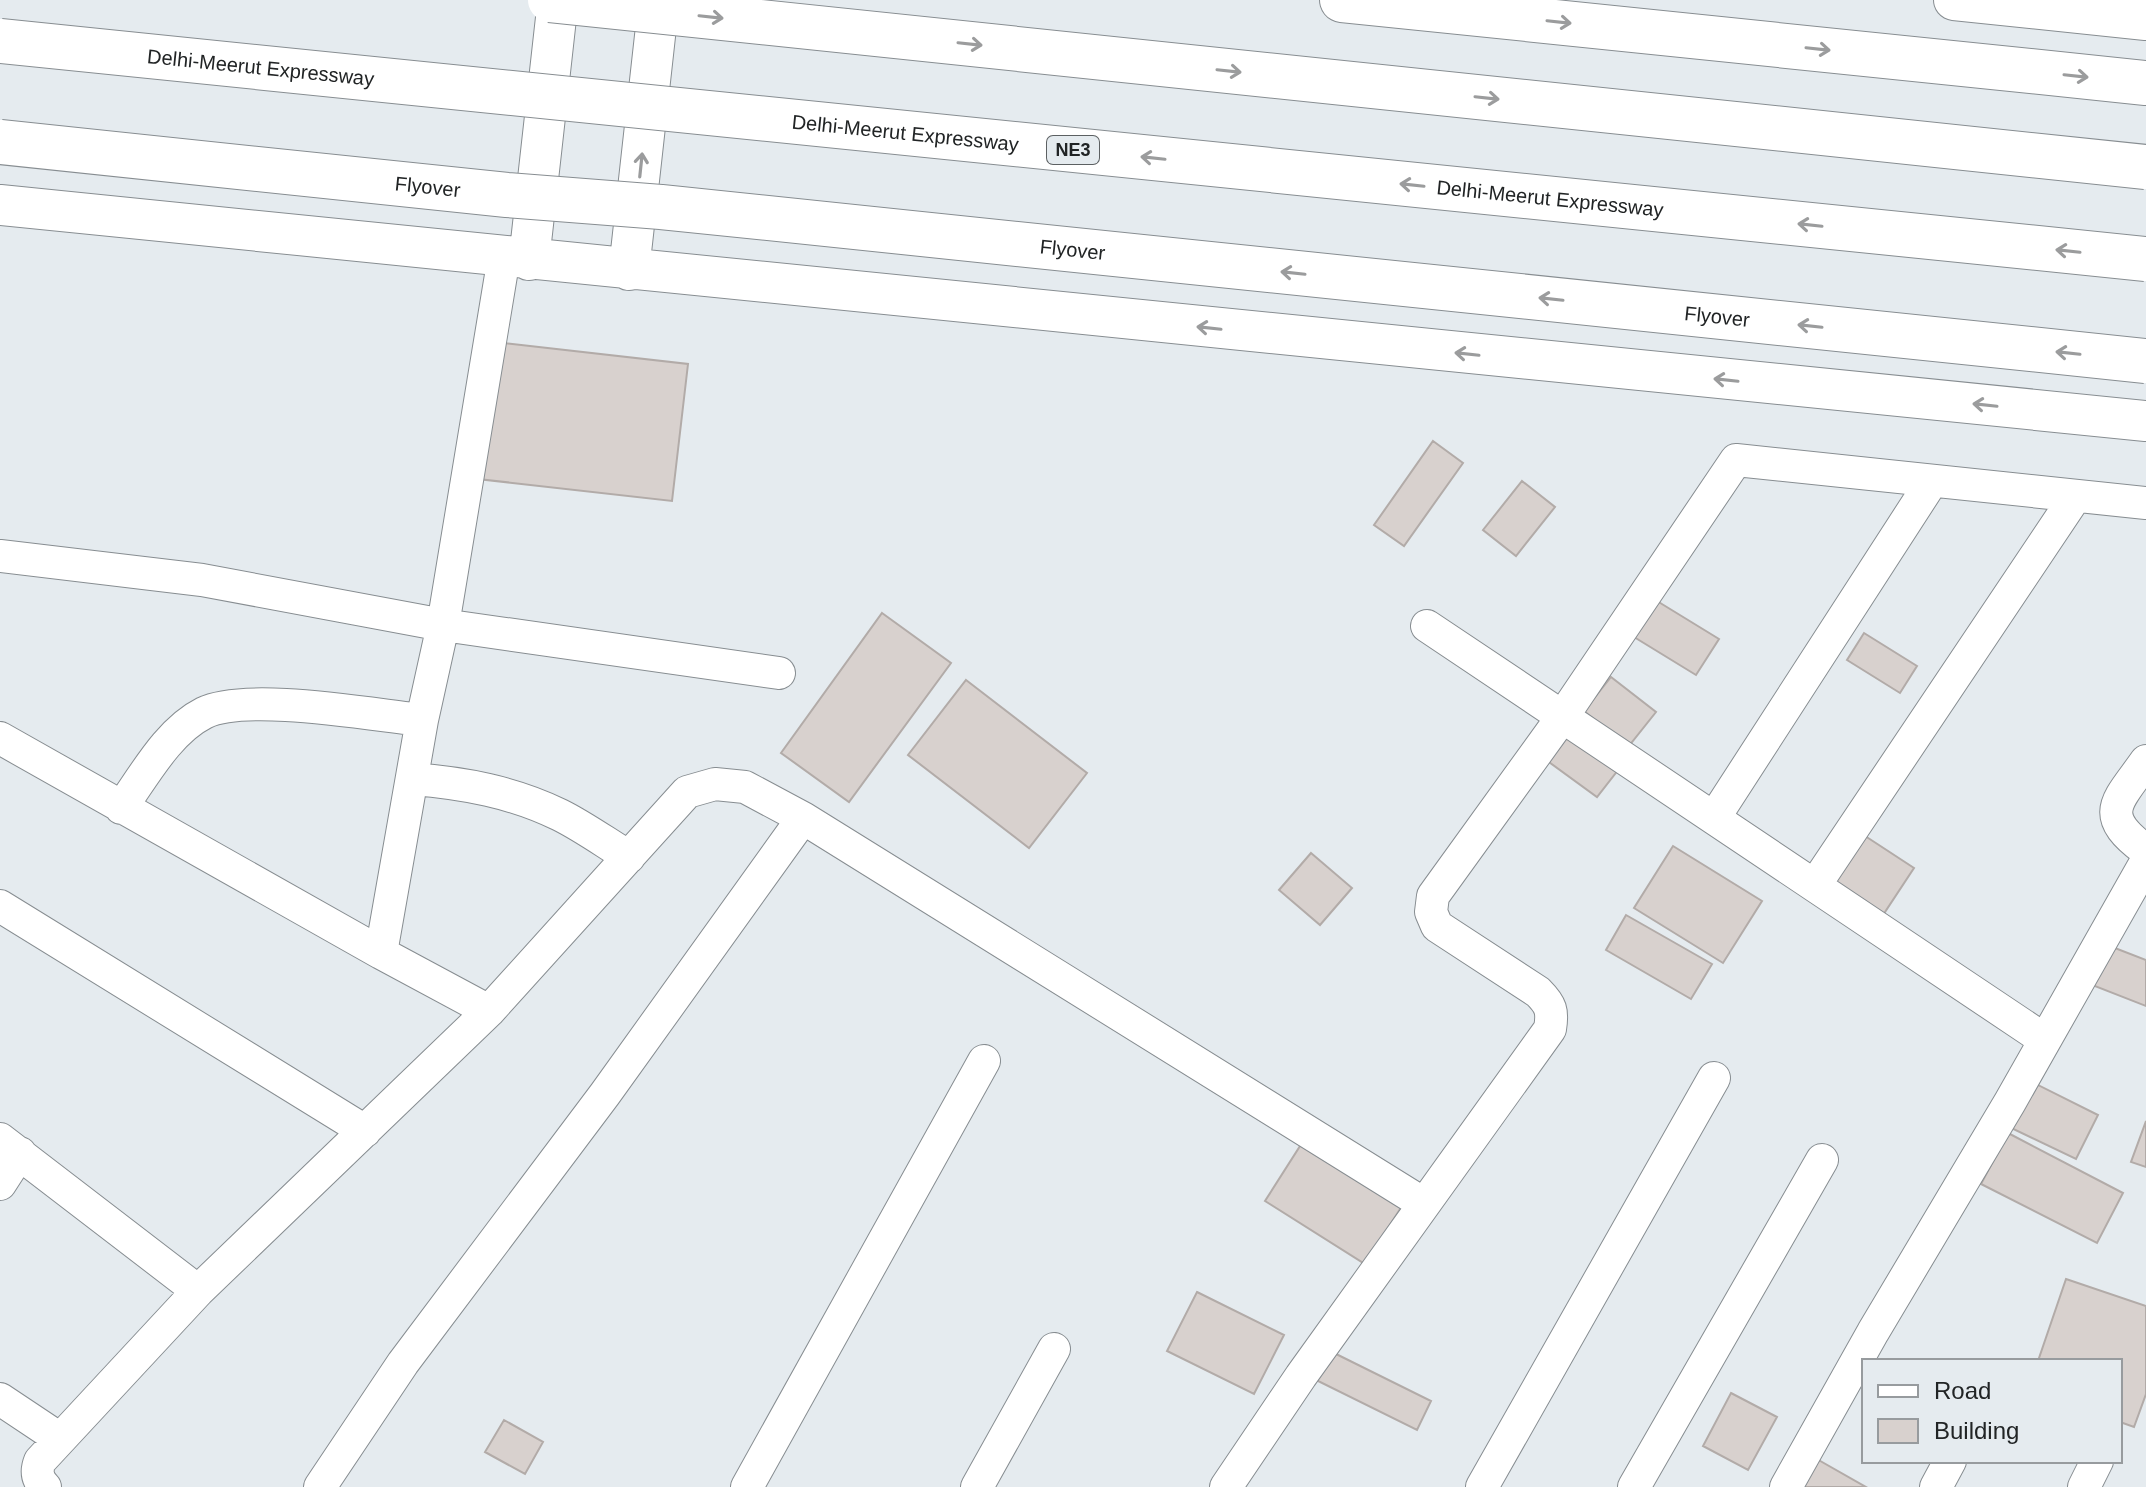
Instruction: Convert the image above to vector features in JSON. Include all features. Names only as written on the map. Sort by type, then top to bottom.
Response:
[{"type":"highway","points":[[550,0],[2146,167]]},
{"type":"highway","points":[[1342,0],[2146,83]]},
{"type":"highway","name":"Delhi-Meerut Expressway","points":[[0,41],[2146,259]]},
{"type":"highway","name":"Flyover","points":[[0,142],[2146,361]]},
{"type":"street","points":[[381,953],[422,720],[517,259],[558,0]]},
{"type":"street","points":[[629,270],[659,0]]},
{"type":"street","points":[[1954,0],[2146,20]]},
{"type":"street","points":[[0,205],[2146,421]]},
{"type":"street","points":[[1226,1487],[1301,1376],[1550,1029],[1553,1014],[1550,1003],[1437,926],[1431,912],[1433,896],[1563,716],[1736,460],[2146,503]]},
{"type":"street","points":[[1714,818],[1932,481]]},
{"type":"street","points":[[1815,885],[2075,497]]},
{"type":"street","points":[[0,556],[202,580],[443,625],[779,673]]},
{"type":"street","points":[[1427,626],[2045,1040]]},
{"type":"street","points":[[121,808],[174,736],[205,712],[243,704],[273,705],[422,720]]},
{"type":"street","points":[[0,738],[489,1011]]},
{"type":"street","points":[[2146,761],[2119,800],[2116,813],[2119,827],[2146,853]]},
{"type":"street","points":[[412,779],[466,783],[502,793],[560,815],[629,857]]},
{"type":"street","points":[[45,1487],[39,1481],[37,1469],[40,1461],[198,1291],[489,1011],[687,792],[715,784],[745,787],[803,818],[1424,1204]]},
{"type":"street","points":[[320,1487],[403,1363],[605,1094],[803,818]]},
{"type":"street","points":[[1786,1487],[2146,862]]},
{"type":"street","points":[[0,906],[365,1131]]},
{"type":"street","points":[[747,1487],[984,1061]]},
{"type":"street","points":[[1482,1487],[1714,1078]]},
{"type":"street","points":[[0,1184],[10,1146],[198,1291]]},
{"type":"street","points":[[1634,1487],[1822,1160]]},
{"type":"street","points":[[977,1487],[1054,1349]]},
{"type":"street","points":[[0,1399],[60,1439]]},
{"type":"street","points":[[1936,1487],[1949,1463]]},
{"type":"street","points":[[2084,1487],[2096,1463]]},
{"type":"building","points":[[494,342],[688,364],[672,501],[478,479]]},
{"type":"building","points":[[1433,441],[1463,463],[1404,546],[1374,525]]},
{"type":"building","points":[[1522,481],[1555,507],[1516,556],[1483,530]]},
{"type":"building","points":[[1657,601],[1719,639],[1696,675],[1634,637]]},
{"type":"building","points":[[882,613],[951,663],[849,802],[781,753]]},
{"type":"building","points":[[1864,633],[1917,666],[1900,693],[1847,660]]},
{"type":"building","points":[[1611,677],[1656,712],[1628,747],[1584,711]]},
{"type":"building","points":[[966,680],[1087,773],[1029,848],[908,755]]},
{"type":"building","points":[[1566,724],[1622,765],[1597,797],[1542,757]]},
{"type":"building","points":[[1859,832],[1914,868],[1881,918],[1826,882]]},
{"type":"building","points":[[1673,846],[1762,901],[1723,963],[1634,908]]},
{"type":"building","points":[[1311,853],[1352,888],[1320,925],[1279,890]]},
{"type":"building","points":[[1626,915],[1712,964],[1691,999],[1606,950]]},
{"type":"building","points":[[2102,943],[2146,960],[2146,1006],[2087,983]]},
{"type":"building","points":[[2028,1080],[2098,1115],[2076,1159],[2005,1125]]},
{"type":"building","points":[[2146,1121],[2146,1167],[2131,1162]]},
{"type":"building","points":[[2008,1133],[2123,1193],[2097,1243],[1981,1184]]},
{"type":"building","points":[[1302,1143],[1402,1206],[1365,1264],[1265,1201]]},
{"type":"building","points":[[2066,1279],[2146,1306],[2146,1394],[2134,1427],[2122,1423],[2122,1359],[2039,1359]]},
{"type":"building","points":[[1197,1292],[1284,1335],[1254,1394],[1167,1351]]},
{"type":"building","points":[[1328,1350],[1431,1401],[1417,1430],[1314,1379]]},
{"type":"building","points":[[1731,1393],[1777,1417],[1748,1470],[1703,1446]]},
{"type":"building","points":[[504,1420],[543,1442],[525,1474],[485,1452]]},
{"type":"building","points":[[1815,1458],[1866,1487],[1798,1487]]}]
